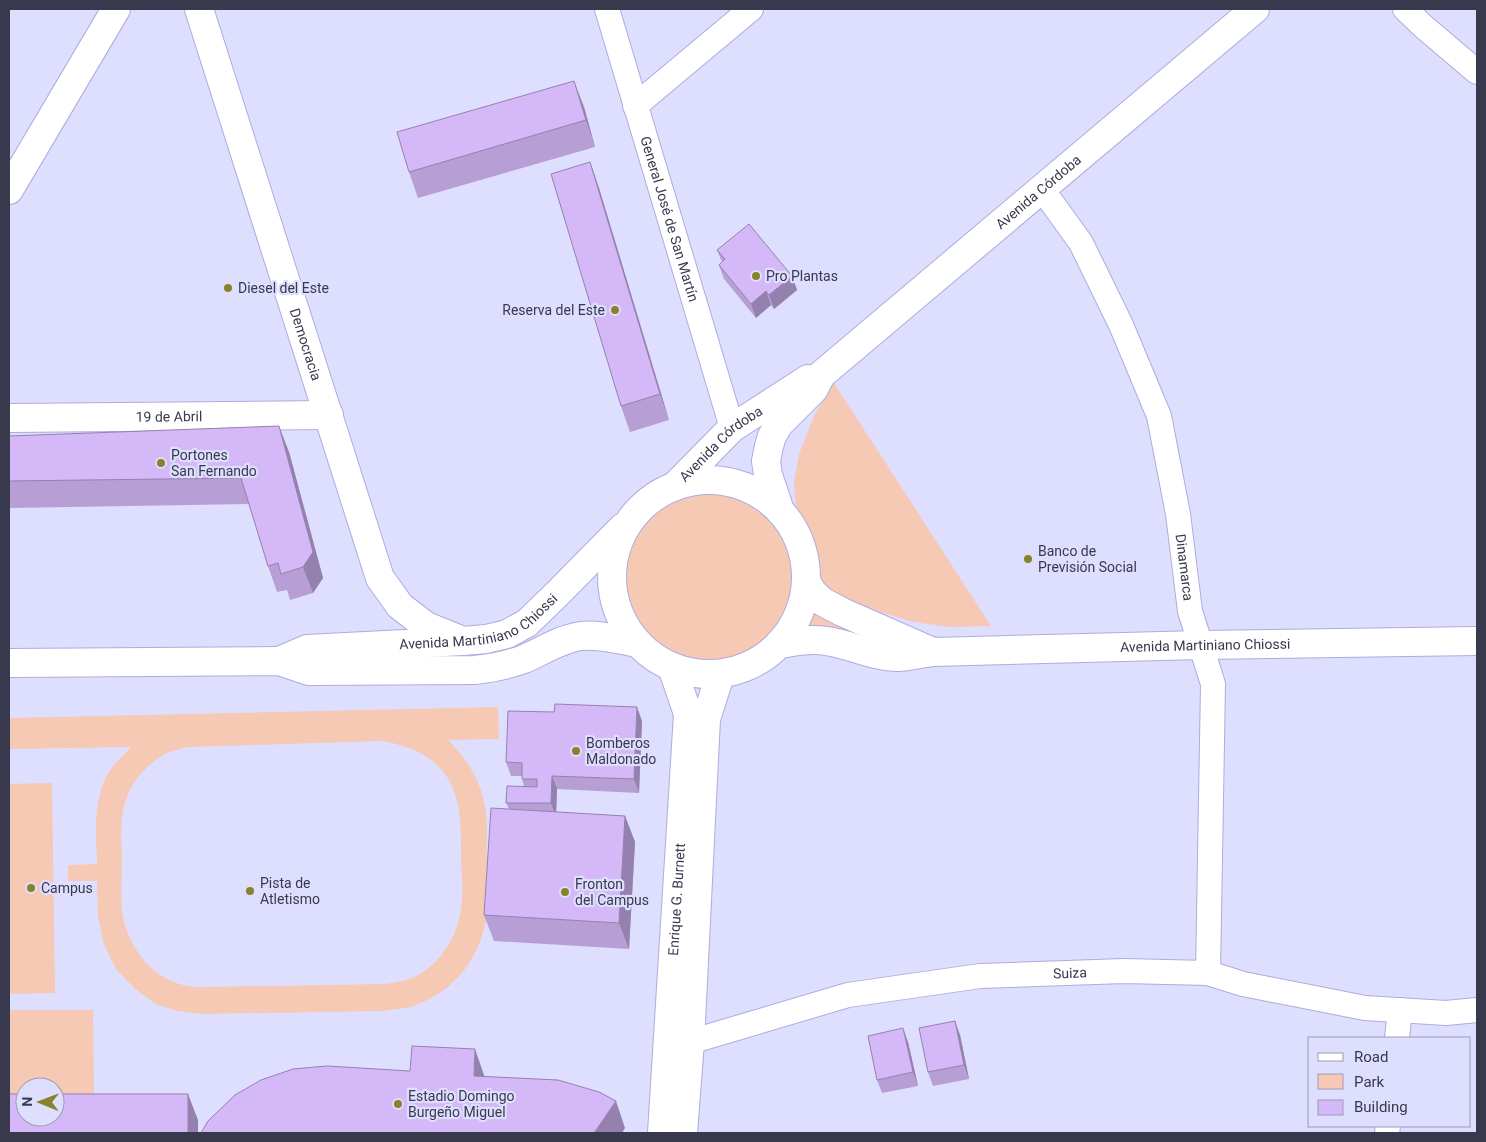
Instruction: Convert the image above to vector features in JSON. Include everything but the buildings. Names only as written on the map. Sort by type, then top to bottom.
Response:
[{"type":"street","points":[[9,190],[116,9]]},
{"type":"street","name":"General José de San Martín","points":[[607,9],[732,428]]},
{"type":"street","points":[[635,106],[751,9]]},
{"type":"street","name":"Avenida Córdoba","points":[[780,510],[768,475],[766,460],[772,436],[779,424],[814,389],[822,375],[1255,9]]},
{"type":"street","points":[[1405,9],[1424,28],[1477,72]]},
{"type":"street","name":"Democracia","points":[[196,10],[329,415],[380,578],[400,606],[426,626],[463,641]]},
{"type":"street","name":"Dinamarca","points":[[1042,189],[1080,243],[1121,325],[1159,416],[1178,514],[1190,611],[1213,684],[1208,972]]},
{"type":"street","name":"Avenida Córdoba","points":[[674,487],[732,428],[809,378],[822,375]]},
{"type":"street","name":"19 de Abril","points":[[9,418],[329,415]]},
{"type":"street","points":[[712,480],[730,482],[749,488],[780,510],[792,526],[800,543],[805,561],[806,581],[803,602],[796,622],[779,644],[755,663],[720,675],[692,673],[672,668],[638,644],[619,612],[614,594],[612,575],[620,539],[641,508],[657,496],[674,487],[692,482],[712,480]]},
{"type":"street","name":"Avenida Martiniano Chiossi","points":[[279,661],[307,649],[463,641],[486,639],[506,634],[526,623],[641,508]]},
{"type":"street","name":"Avenida Martiniano Chiossi","points":[[806,581],[813,593],[823,602],[933,652]]},
{"type":"street","name":"Avenida Martiniano Chiossi","points":[[9,663],[279,661],[310,671],[475,670],[498,667],[522,660],[566,639],[582,636],[601,636],[638,644]]},
{"type":"street","name":"Avenida Martiniano Chiossi","points":[[779,644],[808,639],[825,640],[877,654],[899,657],[933,652],[1200,645],[1477,641]]},
{"type":"street","name":"Enrique G. Burnett","points":[[672,668],[688,714],[678,1046],[683,1133]]},
{"type":"street","name":"Enrique G. Burnett","points":[[662,1133],[678,1046],[706,719],[720,675]]},
{"type":"street","name":"Suiza","points":[[678,1046],[848,995],[980,976],[1208,972],[1243,984],[1365,1008],[1446,1013],[1477,1010]]},
{"type":"street","points":[[1397,1037],[1400,1010]]},
{"type":"green space","points":[[834,383],[991,626],[951,627],[913,622],[831,594],[819,580],[814,549],[796,511],[794,482],[799,454],[815,414]]},
{"type":"green space","points":[[709,480],[737,484],[755,492],[770,502],[784,516],[794,531],[802,549],[806,577],[802,605],[794,623],[784,638],[770,652],[755,662],[737,670],[709,674],[681,670],[663,662],[648,652],[634,638],[624,623],[616,605],[612,577],[616,549],[624,531],[634,516],[648,502],[663,492],[681,484]]},
{"type":"green space","points":[[813,613],[891,644],[809,628],[809,616]]},
{"type":"green space","points":[[498,707],[499,739],[448,740],[468,764],[478,782],[486,813],[487,912],[484,928],[473,957],[454,981],[429,999],[414,1006],[384,1011],[201,1014],[177,1011],[156,1004],[135,989],[116,969],[104,945],[98,916],[97,881],[68,881],[68,865],[97,864],[96,820],[102,787],[111,769],[131,747],[9,749],[9,718]],"holes":[[[383,741],[417,751],[439,767],[451,783],[458,803],[461,834],[462,902],[455,931],[437,961],[418,975],[407,980],[385,984],[195,987],[171,981],[152,968],[143,959],[130,939],[123,917],[121,896],[121,832],[127,796],[137,778],[158,758],[175,750],[188,747]]]},
{"type":"green space","name":"Campus","points":[[52,783],[55,993],[9,994],[9,784]]},
{"type":"green space","points":[[9,1010],[93,1010],[94,1094],[65,1094],[65,1077],[15,1077],[15,1094],[9,1094]]},
{"type":"place","name":"Pro Plantas","points":[[756,276]]},
{"type":"place","name":"Diesel del Este","points":[[228,288]]},
{"type":"place","name":"Reserva del Este","points":[[615,310]]},
{"type":"place","name":"Portones San Fernando","points":[[161,463]]},
{"type":"place","name":"Banco de Previsión Social","points":[[1028,559]]},
{"type":"place","name":"Bomberos Maldonado","points":[[576,751]]},
{"type":"place","name":"Campus","points":[[31,888]]},
{"type":"place","name":"Pista de Atletismo","points":[[250,891]]},
{"type":"place","name":"Fronton del Campus","points":[[565,892]]},
{"type":"place","name":"Estadio Domingo Burgeño Miguel","points":[[398,1104]]}]
